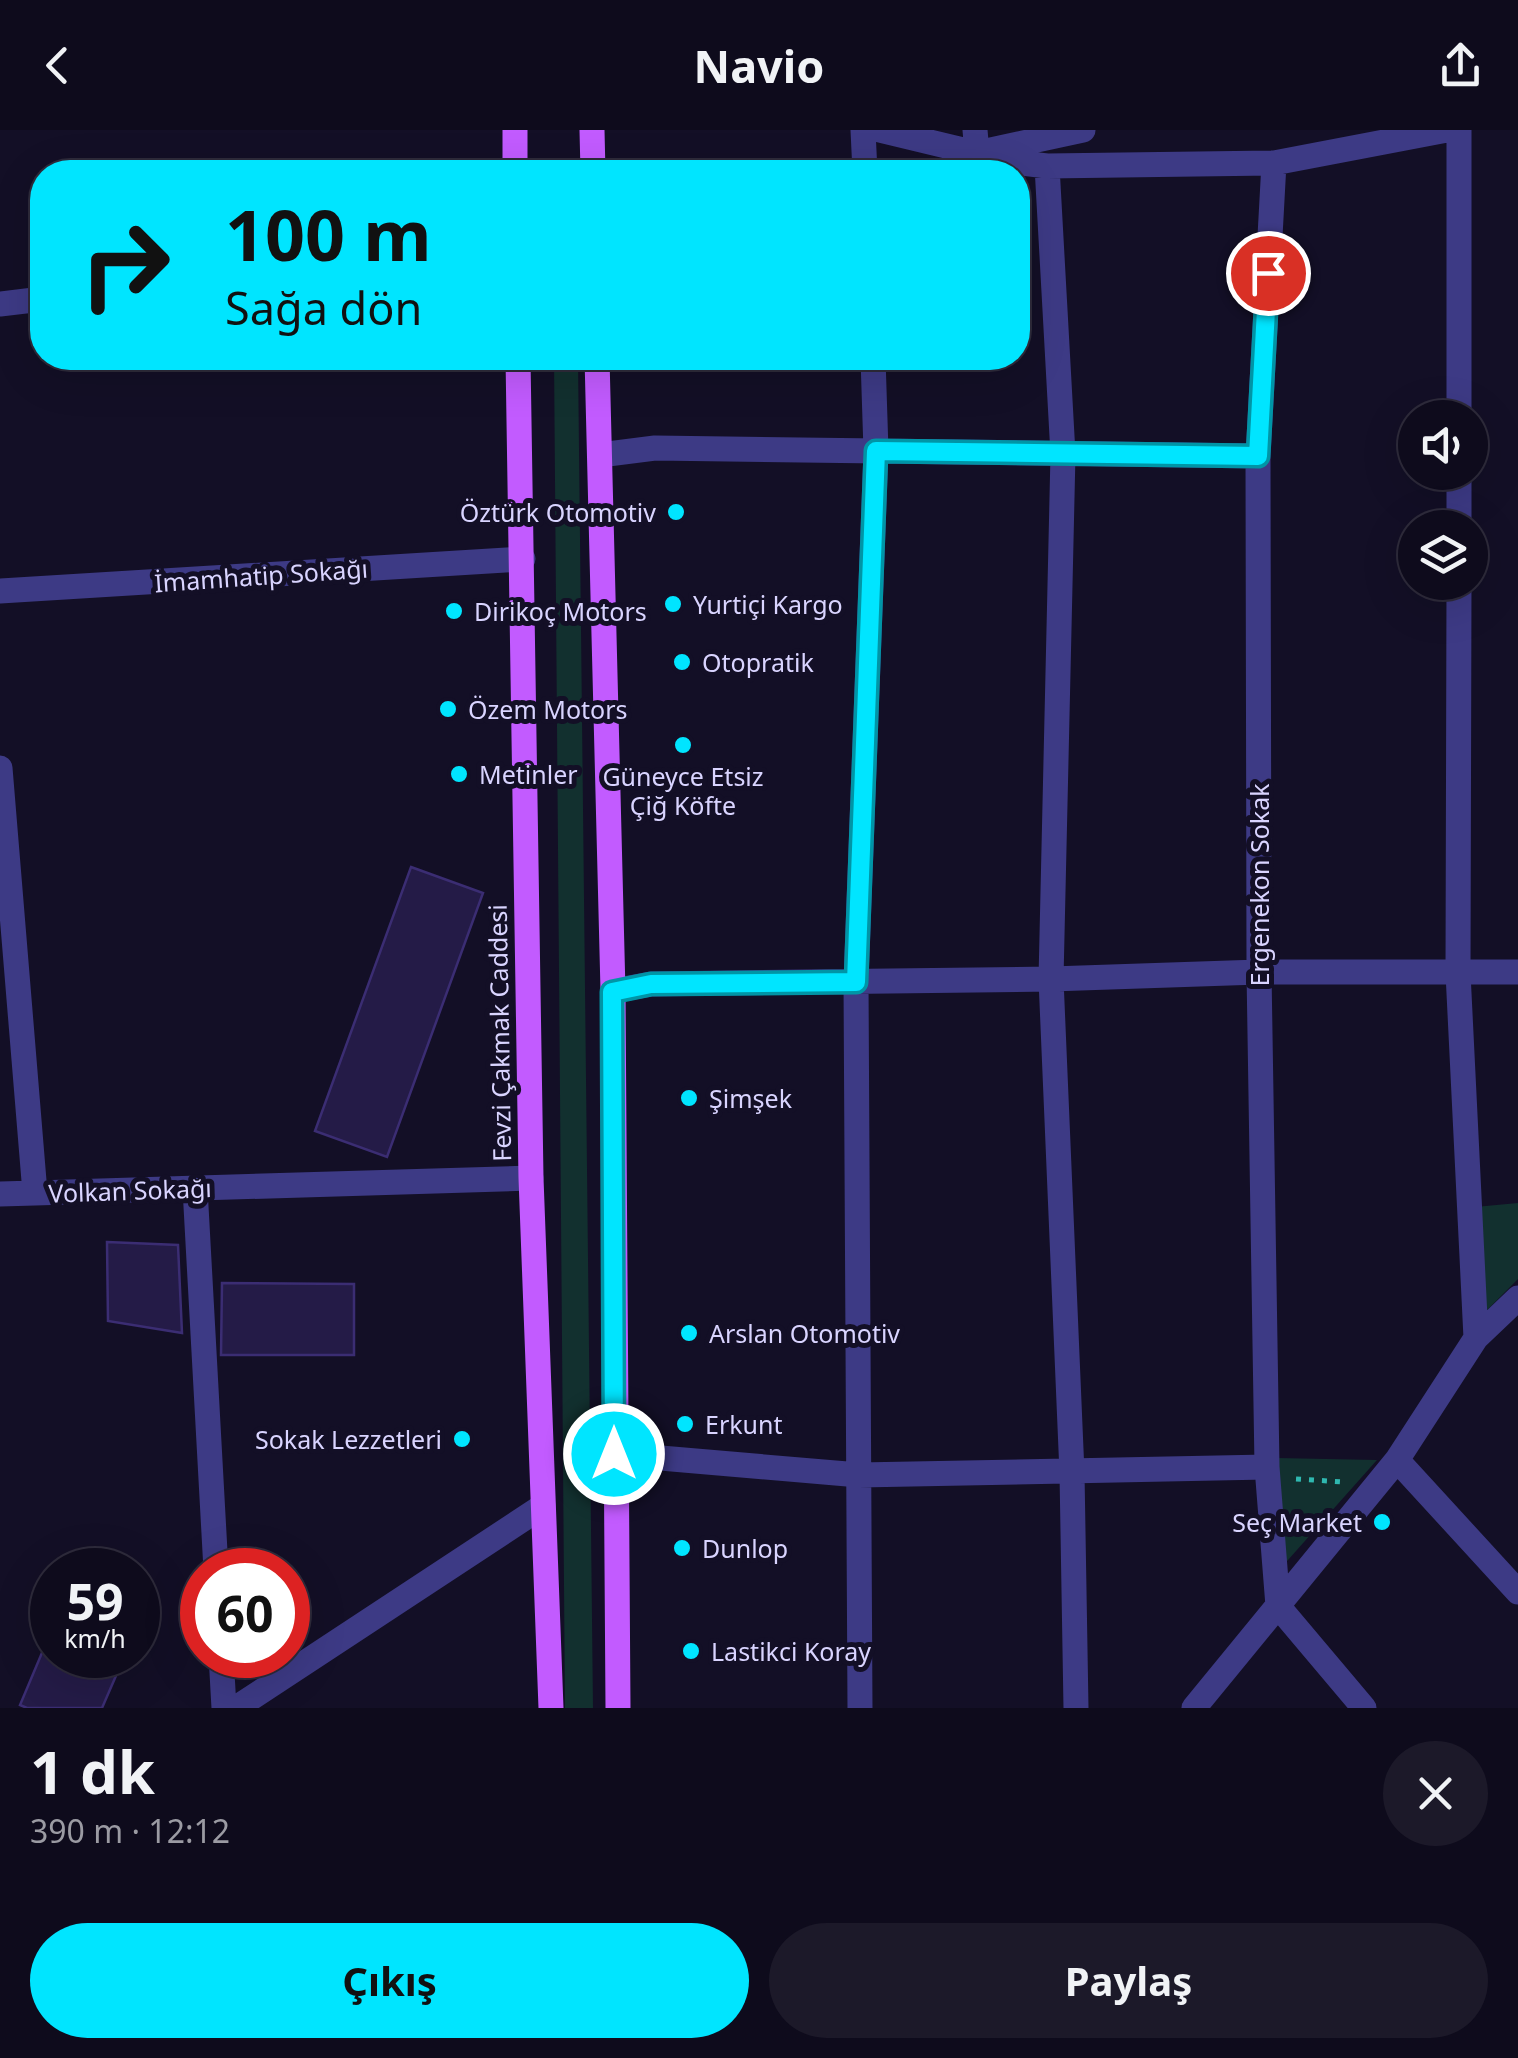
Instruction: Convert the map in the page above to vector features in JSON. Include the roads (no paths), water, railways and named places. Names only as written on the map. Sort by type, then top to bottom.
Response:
[{"type":"main road","points":[[515,130],[515,160]]},
{"type":"main road","points":[[592,130],[593,160]]},
{"type":"main road","name":"Fevzi Çakmak Caddesi","points":[[518,370],[531,1178],[551,1708]]},
{"type":"main road","points":[[598,370],[612,992],[618,1708]]},
{"type":"street","points":[[863,130],[864,160]]},
{"type":"street","points":[[880,130],[976,142],[1028,160]]},
{"type":"street","points":[[976,142],[1084,130]]},
{"type":"street","points":[[1030,161],[1046,166],[1274,164],[1447,130]]},
{"type":"street","points":[[1459,130],[1459,400]]},
{"type":"street","name":"Ergenekon Sokak","points":[[1274,164],[1258,456],[1259,972],[1268,1472],[1278,1606]]},
{"type":"street","points":[[1046,166],[1063,454],[1051,978],[1072,1473],[1076,1708]]},
{"type":"street","points":[[0,304],[30,300]]},
{"type":"street","points":[[860,1708],[856,982],[876,451],[873,370]]},
{"type":"street","points":[[600,455],[655,448],[1258,456]]},
{"type":"street","name":"İmamhatip Sokağı","points":[[0,591],[523,558]]},
{"type":"street","points":[[1458,600],[1458,973],[1476,1338]]},
{"type":"street","name":"Volkan Sokağı","points":[[0,768],[35,1193],[531,1178]]},
{"type":"street","points":[[612,992],[651,984],[1259,972],[1518,972]]},
{"type":"street","points":[[194,1188],[215,1548]]},
{"type":"street","points":[[0,1194],[35,1193]]},
{"type":"street","points":[[1194,1708],[1397,1460],[1476,1338],[1518,1298]]},
{"type":"street","points":[[614,1454],[860,1475],[1268,1472]]},
{"type":"street","points":[[1397,1460],[1518,1592]]},
{"type":"street","points":[[236,1708],[543,1506]]},
{"type":"street","points":[[1278,1606],[1364,1708]]},
{"type":"street","points":[[222,1678],[224,1708]]},
{"type":"place","name":"Öztürk Otomotiv","points":[[676,512]]},
{"type":"place","name":"Yurtiçi Kargo","points":[[673,604]]},
{"type":"place","name":"Dirikoç Motors","points":[[454,611]]},
{"type":"place","name":"Otopratik","points":[[682,662]]},
{"type":"place","name":"Özem Motors","points":[[448,709]]},
{"type":"place","name":"Güneyce Etsiz Çiğ Köfte","points":[[683,745]]},
{"type":"place","name":"Metinler","points":[[459,774]]},
{"type":"place","name":"Şimşek","points":[[689,1098]]},
{"type":"place","name":"Arslan Otomotiv","points":[[689,1333]]},
{"type":"place","name":"Erkunt","points":[[685,1424]]},
{"type":"place","name":"Sokak Lezzetleri","points":[[462,1439]]},
{"type":"place","name":"Seç Market","points":[[1382,1522]]},
{"type":"place","name":"Dunlop","points":[[682,1548]]},
{"type":"place","name":"Lastikci Koray","points":[[691,1651]]}]
